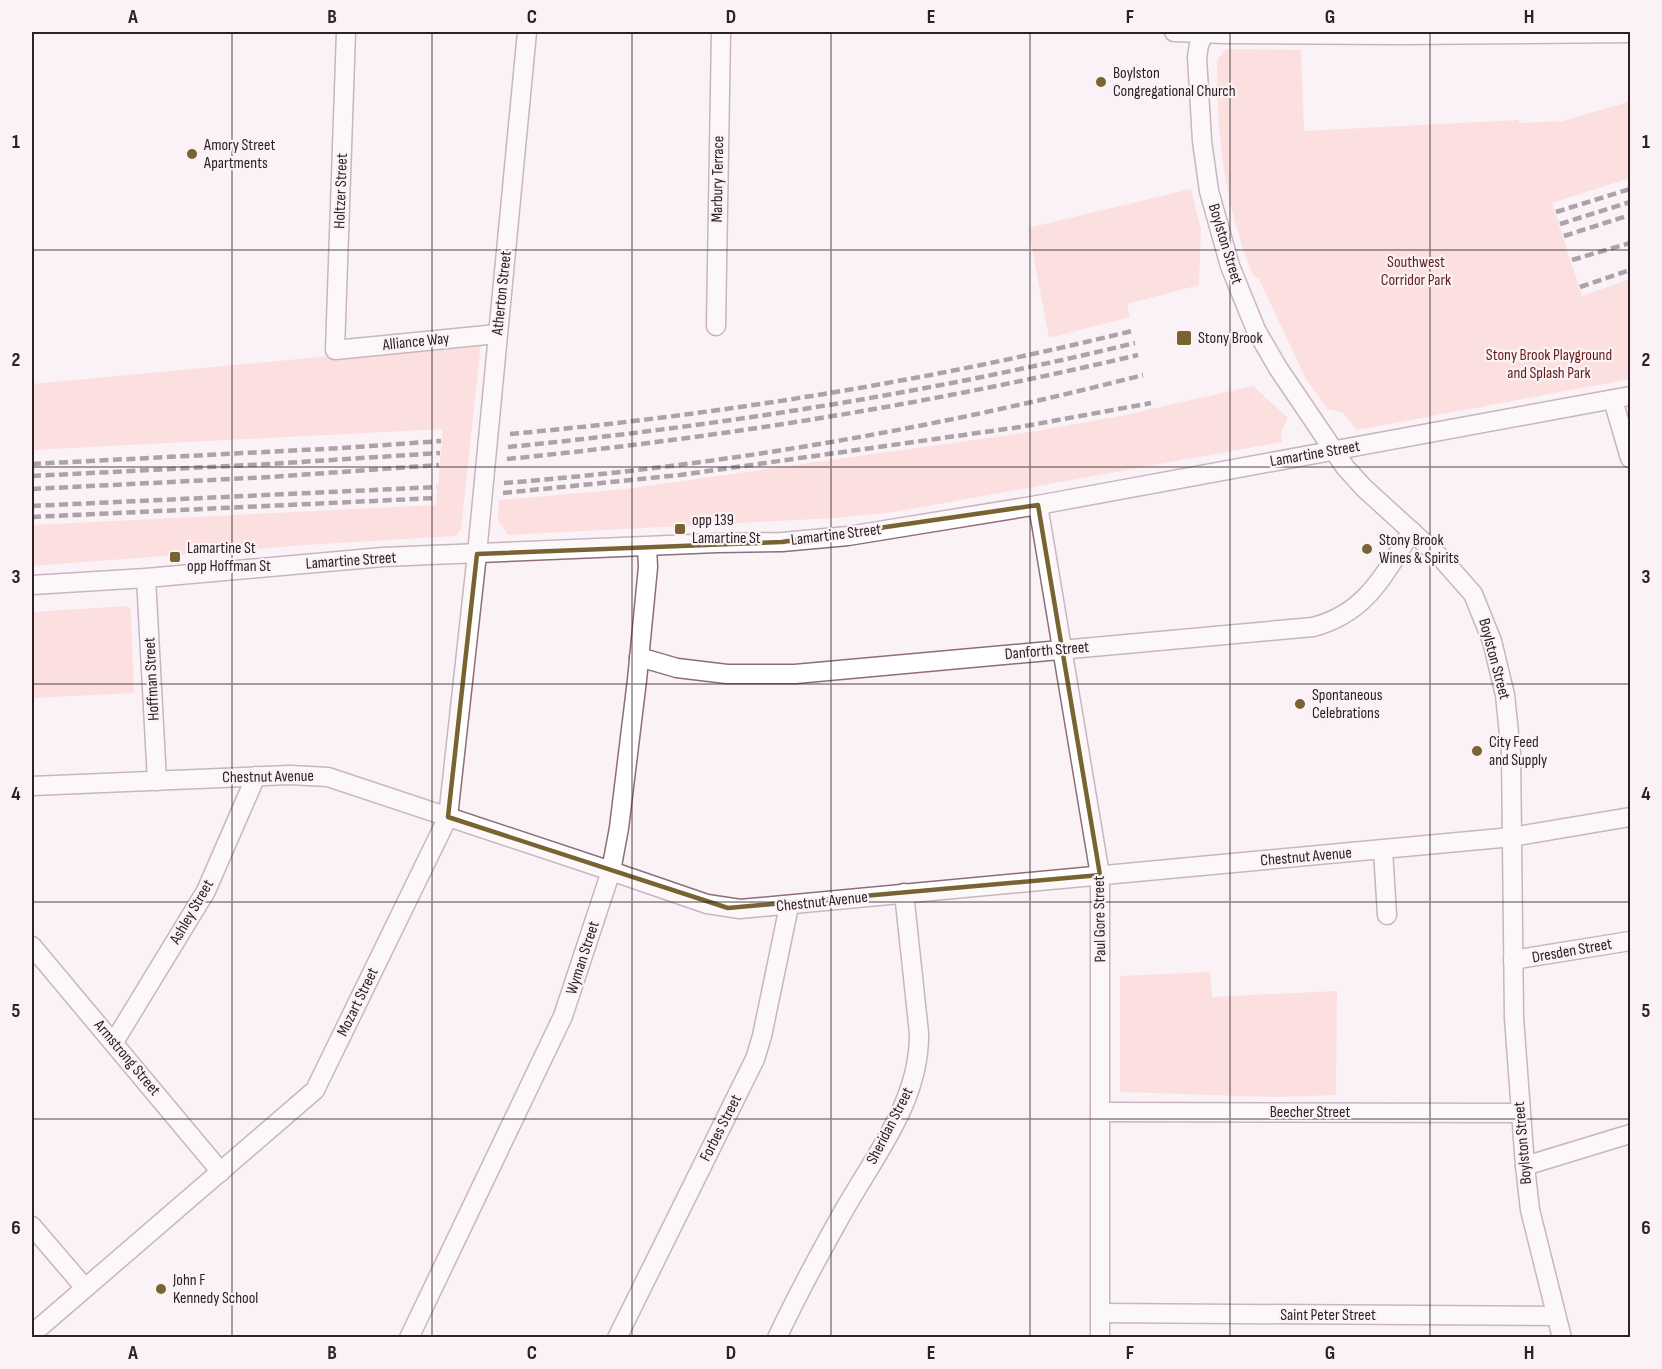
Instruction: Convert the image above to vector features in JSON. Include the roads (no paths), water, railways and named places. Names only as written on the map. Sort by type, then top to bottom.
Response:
[{"type":"street","name":"Holtzer Street","points":[[335,350],[346,32]]},
{"type":"street","name":"Atherton Street","points":[[477,554],[527,32]]},
{"type":"street","name":"Marbury Terrace","points":[[716,326],[721,32]]},
{"type":"street","points":[[1174,32],[1630,33]]},
{"type":"street","name":"Boylston Street","points":[[1204,32],[1197,57],[1202,141],[1209,191],[1230,266],[1250,316],[1267,350],[1334,451],[1364,488],[1455,572],[1473,594],[1480,607],[1492,641],[1501,677],[1511,753],[1515,1042],[1525,1166],[1530,1210],[1562,1338]]},
{"type":"street","name":"Alliance Way","points":[[335,350],[497,334]]},
{"type":"street","points":[[1622,398],[1630,458]]},
{"type":"street","name":"Lamartine Street","points":[[32,585],[146,578],[383,557],[782,542],[848,536],[1038,505],[1622,398]]},
{"type":"street","name":"Paul Gore Street","points":[[1038,505],[1100,874],[1100,1338]]},
{"type":"street","name":"Danforth Street","points":[[639,657],[677,668],[727,674],[795,674],[1302,628],[1324,624],[1346,615],[1364,600],[1380,581],[1412,531]]},
{"type":"street","name":"Wyman Street","points":[[409,1338],[563,1016],[611,871],[619,828],[639,657],[648,567],[647,547]]},
{"type":"street","name":"Mozart Street","points":[[32,1334],[315,1089],[448,817],[477,554]]},
{"type":"street","name":"Hoffman Street","points":[[146,578],[157,781]]},
{"type":"street","name":"Chestnut Avenue","points":[[32,786],[256,776],[328,777],[717,907],[740,909],[1512,837],[1630,817]]},
{"type":"street","name":"Ashley Street","points":[[114,1042],[206,891],[256,776]]},
{"type":"street","points":[[1383,850],[1387,915]]},
{"type":"street","name":"Sheridan Street","points":[[777,1338],[843,1211],[895,1123],[914,1079],[919,1055],[919,1033],[904,892]]},
{"type":"street","name":"Forbes Street","points":[[617,1338],[755,1059],[762,1036],[789,906]]},
{"type":"street","name":"Dresden Street","points":[[1513,960],[1630,941]]},
{"type":"street","name":"Armstrong Street","points":[[32,946],[221,1172]]},
{"type":"street","name":"Beecher Street","points":[[1100,1112],[1520,1113]]},
{"type":"street","points":[[1525,1166],[1630,1134]]},
{"type":"street","points":[[32,1226],[85,1288]]},
{"type":"street","name":"Saint Peter Street","points":[[1101,1313],[1556,1316]]},
{"type":"railway","points":[[1556,212],[1630,189]]},
{"type":"railway","points":[[1560,224],[1630,202]]},
{"type":"railway","points":[[1564,236],[1630,215]]},
{"type":"railway","points":[[1572,260],[1630,243]]},
{"type":"railway","points":[[1580,287],[1630,270]]},
{"type":"railway","points":[[510,434],[667,417],[823,394],[978,366],[1132,331]]},
{"type":"railway","points":[[508,447],[666,429],[823,406],[980,377],[1135,343]]},
{"type":"railway","points":[[507,459],[666,441],[824,418],[981,389],[1138,355]]},
{"type":"railway","points":[[504,483],[666,467],[826,443],[985,412],[1143,375]]},
{"type":"railway","points":[[503,493],[680,475],[1020,427],[1151,403]]},
{"type":"railway","points":[[32,464],[441,441]]},
{"type":"railway","points":[[32,476],[440,453]]},
{"type":"railway","points":[[32,489],[270,477],[439,465]]},
{"type":"railway","points":[[32,506],[437,487]]},
{"type":"railway","points":[[32,517],[436,498]]},
{"type":"place","name":"Boylston Congregational Church","points":[[1101,82]]},
{"type":"place","name":"Amory Street Apartments","points":[[192,154]]},
{"type":"place","name":"Stony Brook","points":[[1184,338]]},
{"type":"place","name":"opp 139 Lamartine St","points":[[680,529]]},
{"type":"place","name":"Stony Brook Wines & Spirits","points":[[1367,549]]},
{"type":"place","name":"Lamartine St opp Hoffman St","points":[[175,557]]},
{"type":"place","name":"Spontaneous Celebrations","points":[[1300,704]]},
{"type":"place","name":"City Feed and Supply","points":[[1477,751]]},
{"type":"place","name":"John F Kennedy School","points":[[161,1289]]},
{"type":"park label","name":"Southwest Corridor Park","points":[[1416,271]]},
{"type":"park label","name":"Stony Brook Playground and Splash Park","points":[[1549,364]]}]
